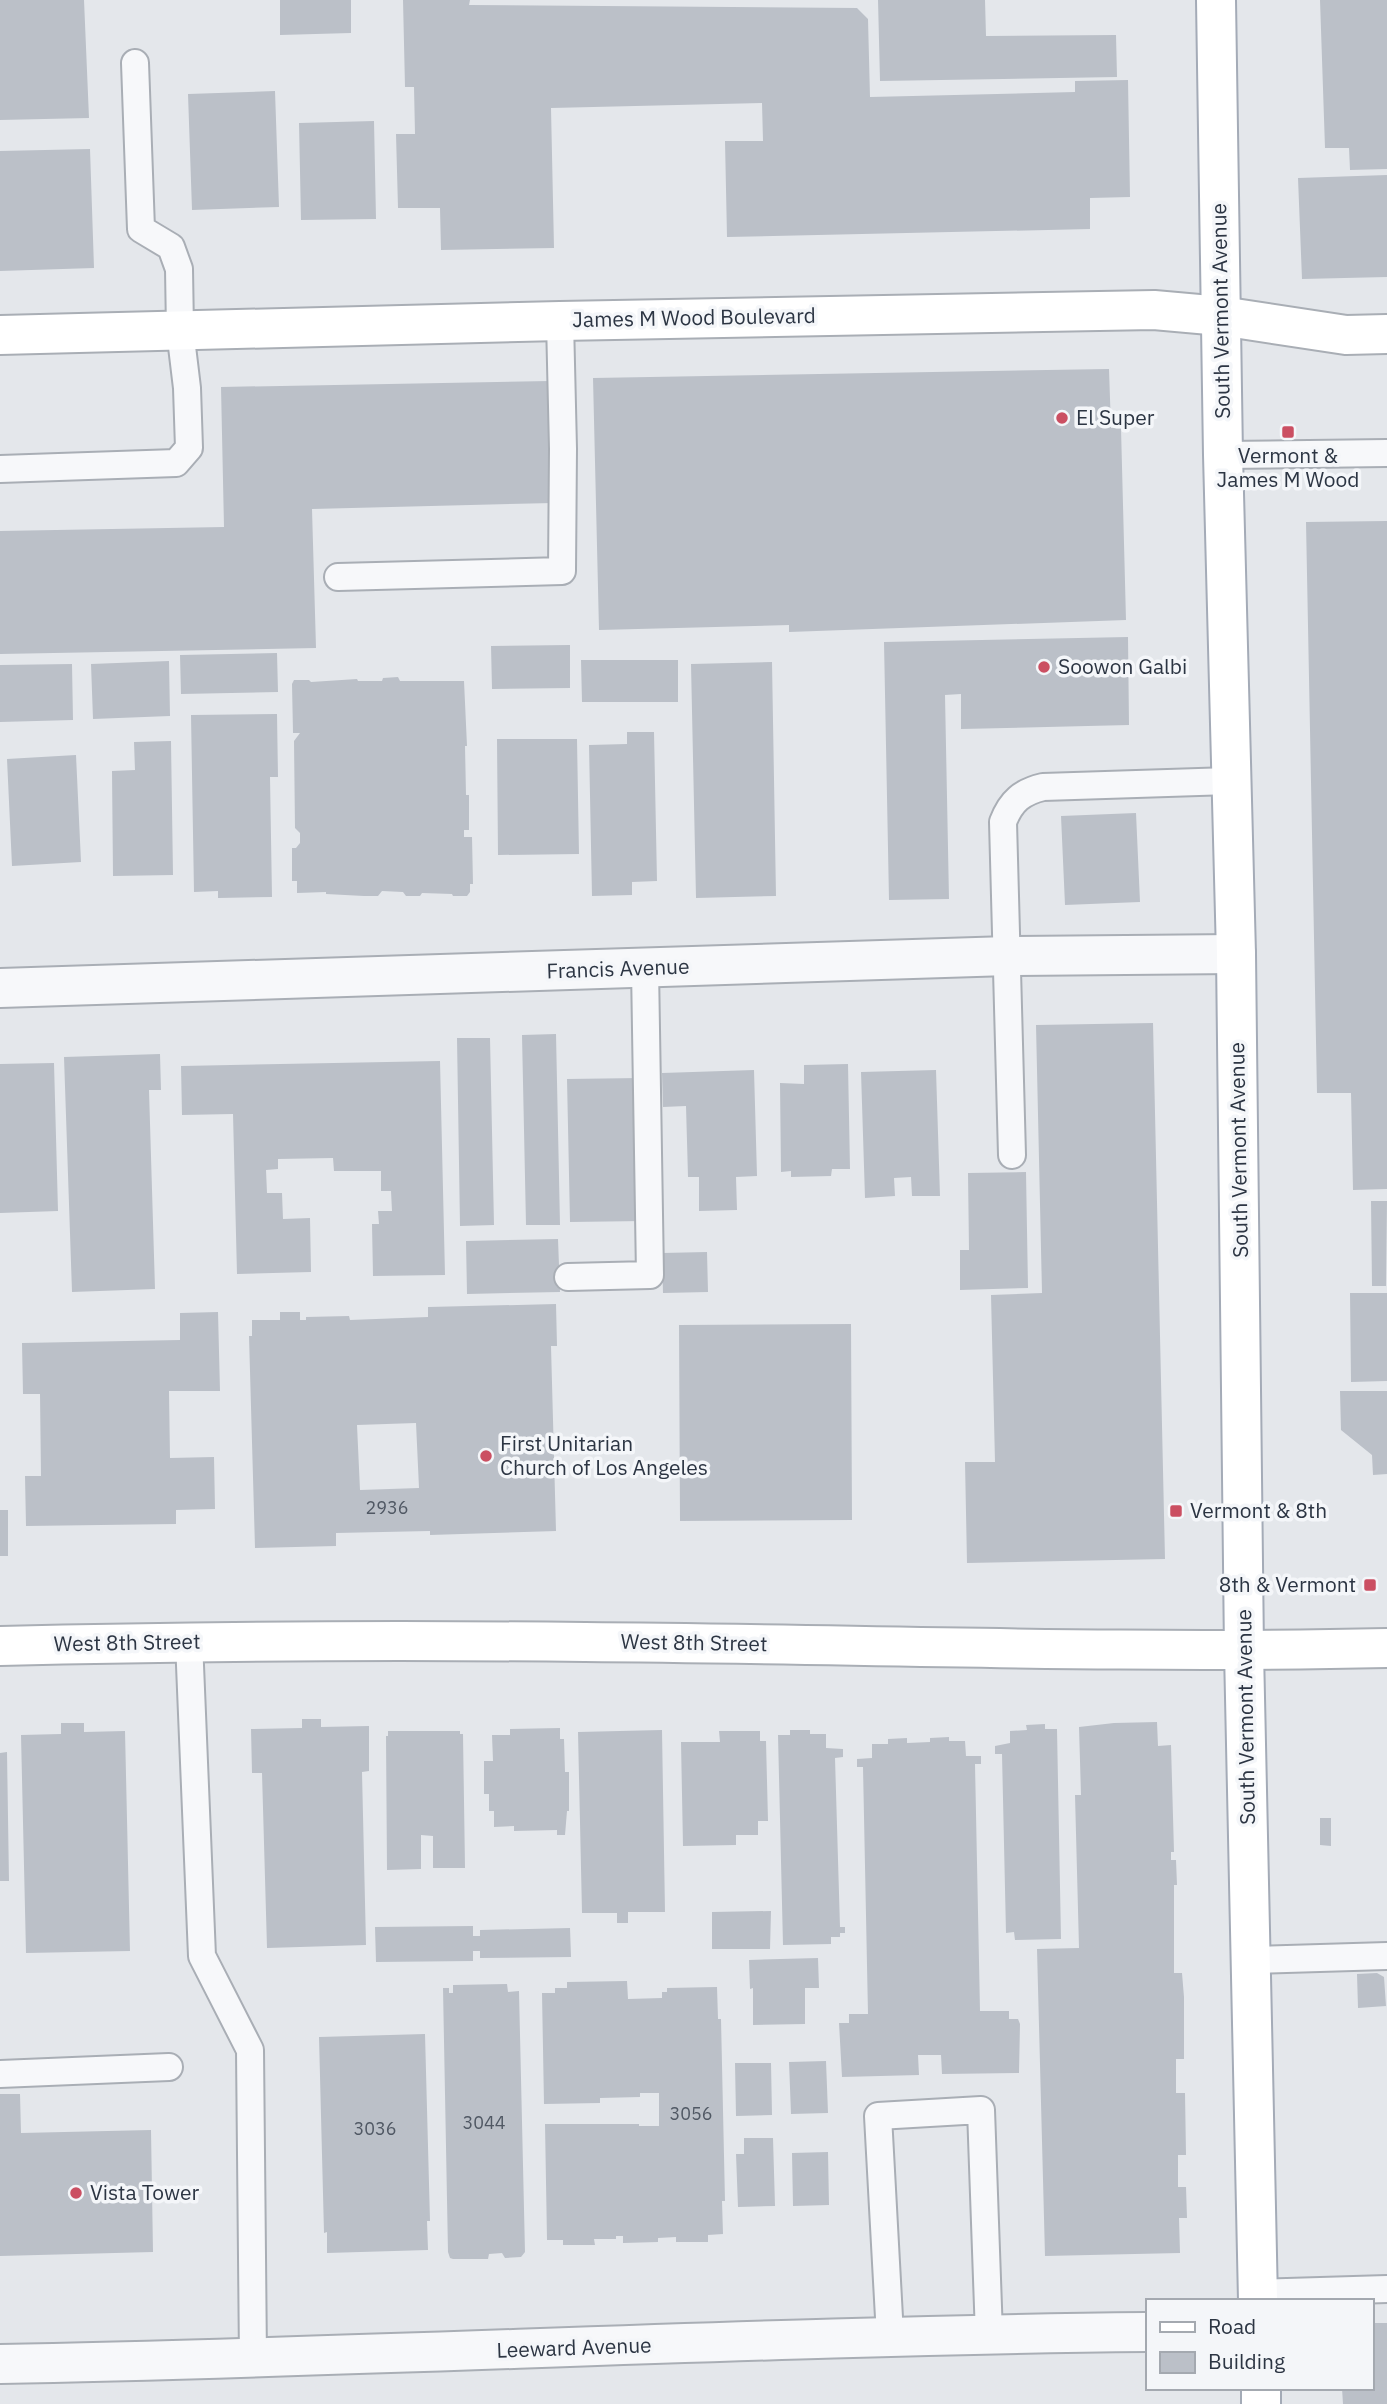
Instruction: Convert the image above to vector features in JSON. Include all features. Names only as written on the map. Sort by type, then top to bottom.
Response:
[{"type":"main road","name":"South Vermont Avenue","points":[[1216,0],[1230,781],[1237,954],[1244,1651],[1258,2297]]},
{"type":"main road","name":"James M Wood Boulevard","points":[[0,335],[1154,310],[1220,316],[1346,335],[1387,334]]},
{"type":"main road","name":"West 8th Street","points":[[0,1646],[190,1642],[583,1642],[1244,1651],[1387,1648]]},
{"type":"street","name":"Francis Avenue","points":[[0,988],[1008,956],[1237,954]]},
{"type":"street","name":"Leeward Avenue","points":[[0,2364],[253,2359],[890,2336],[1146,2332]]},
{"type":"lane","points":[[0,468],[176,463],[188,448],[179,269],[171,247],[141,229],[135,63]]},
{"type":"lane","points":[[338,577],[562,571],[560,321]]},
{"type":"lane","points":[[1223,455],[1387,453]]},
{"type":"lane","points":[[1012,1155],[1003,822],[1007,810],[1016,799],[1028,791],[1043,787],[1230,781]]},
{"type":"lane","points":[[568,1277],[650,1275],[645,968]]},
{"type":"lane","points":[[190,1642],[202,1956],[250,2050],[253,2359]]},
{"type":"lane","points":[[1251,1960],[1387,1956]]},
{"type":"lane","points":[[0,2074],[169,2067]]},
{"type":"lane","points":[[890,2336],[878,2116],[981,2110],[989,2335]]},
{"type":"lane","points":[[1258,2297],[1387,2289]]},
{"type":"building","points":[[0,0],[84,0],[89,118],[0,120]]},
{"type":"building","points":[[280,0],[351,0],[351,33],[280,35]]},
{"type":"building","points":[[403,0],[470,0],[469,5],[857,8],[868,19],[870,97],[1075,92],[1075,81],[1128,80],[1130,197],[1090,198],[1090,229],[727,237],[725,141],[763,141],[762,103],[551,108],[554,248],[441,250],[440,208],[398,208],[396,134],[415,134],[414,87],[405,87]]},
{"type":"building","points":[[878,0],[985,0],[986,36],[1116,35],[1117,77],[880,81]]},
{"type":"building","points":[[1320,0],[1387,0],[1387,169],[1350,170],[1349,148],[1325,148]]},
{"type":"building","points":[[275,91],[279,207],[192,210],[188,94]]},
{"type":"building","points":[[374,121],[376,219],[301,220],[299,123]]},
{"type":"building","points":[[90,149],[94,268],[0,271],[0,151]]},
{"type":"building","points":[[1387,175],[1387,277],[1302,279],[1298,178]]},
{"type":"building","points":[[1109,369],[1111,428],[1121,428],[1126,620],[789,632],[789,625],[599,630],[593,378]]},
{"type":"building","points":[[550,381],[553,503],[312,509],[316,648],[0,654],[0,531],[224,527],[221,387]]},
{"type":"building","points":[[1387,521],[1387,1189],[1353,1190],[1351,1093],[1317,1093],[1306,522]]},
{"type":"building","points":[[1128,637],[1129,725],[961,729],[961,694],[945,695],[949,899],[889,900],[884,642]]},
{"type":"building","points":[[570,645],[570,688],[492,689],[491,646]]},
{"type":"building","points":[[277,653],[278,692],[181,694],[180,655]]},
{"type":"building","points":[[581,660],[678,660],[678,702],[582,702]]},
{"type":"building","points":[[169,661],[170,716],[93,719],[91,664]]},
{"type":"building","points":[[772,662],[776,896],[696,898],[691,664]]},
{"type":"building","points":[[72,664],[73,720],[0,722],[0,665]]},
{"type":"building","points":[[398,677],[400,681],[464,681],[469,830],[464,830],[464,837],[472,837],[473,884],[470,884],[470,892],[467,896],[422,893],[420,896],[406,896],[403,892],[382,891],[378,896],[297,893],[297,881],[292,881],[292,848],[296,848],[300,843],[300,833],[295,828],[294,741],[300,733],[293,733],[292,684],[294,680],[382,681],[383,678]]},
{"type":"building","points":[[277,714],[278,777],[270,777],[272,897],[218,898],[218,891],[194,892],[191,715]]},
{"type":"building","points":[[627,732],[654,732],[657,881],[632,882],[632,895],[592,896],[589,745],[627,744]]},
{"type":"building","points":[[497,739],[577,739],[579,854],[498,855]]},
{"type":"building","points":[[171,741],[173,875],[113,876],[112,771],[135,770],[134,742]]},
{"type":"building","points":[[76,755],[81,862],[12,866],[7,759]]},
{"type":"building","points":[[1136,813],[1140,902],[1065,905],[1061,816]]},
{"type":"building","points":[[1153,1023],[1165,1559],[967,1563],[965,1462],[995,1462],[991,1295],[1042,1293],[1036,1025]]},
{"type":"building","points":[[556,1034],[560,1225],[526,1225],[522,1035]]},
{"type":"building","points":[[457,1038],[490,1038],[494,1225],[460,1226]]},
{"type":"building","points":[[160,1054],[161,1090],[149,1090],[155,1289],[72,1292],[64,1057]]},
{"type":"building","points":[[440,1061],[445,1275],[373,1276],[372,1224],[379,1224],[378,1211],[392,1211],[391,1191],[381,1191],[381,1171],[334,1171],[333,1158],[278,1159],[278,1169],[266,1170],[267,1193],[282,1193],[283,1219],[310,1218],[311,1272],[237,1274],[233,1114],[182,1115],[181,1066]]},
{"type":"building","points":[[54,1063],[58,1211],[0,1213],[0,1064]]},
{"type":"building","points":[[848,1064],[850,1169],[832,1169],[831,1176],[791,1177],[791,1171],[781,1172],[780,1083],[804,1084],[804,1065]]},
{"type":"building","points":[[754,1070],[757,1176],[736,1177],[737,1210],[699,1211],[699,1177],[688,1177],[686,1106],[663,1107],[662,1073]]},
{"type":"building","points":[[936,1070],[940,1196],[912,1196],[911,1177],[894,1178],[895,1196],[865,1198],[861,1072]]},
{"type":"building","points":[[640,1078],[644,1221],[570,1222],[567,1079]]},
{"type":"building","points":[[1026,1172],[1028,1288],[960,1290],[960,1250],[969,1250],[968,1173]]},
{"type":"building","points":[[1371,1201],[1387,1201],[1386,1286],[1372,1286]]},
{"type":"building","points":[[558,1239],[560,1292],[467,1294],[466,1241]]},
{"type":"building","points":[[707,1252],[708,1292],[663,1293],[662,1253]]},
{"type":"building","points":[[1350,1293],[1387,1293],[1387,1381],[1351,1382]]},
{"type":"building","name":"First Unitarian Church of Los Angeles","points":[[556,1304],[557,1346],[551,1346],[556,1531],[430,1535],[430,1531],[336,1533],[336,1546],[255,1548],[249,1336],[252,1336],[252,1320],[280,1320],[280,1312],[300,1312],[300,1320],[306,1320],[306,1317],[349,1316],[350,1320],[428,1317],[428,1307]],"holes":[[[416,1423],[419,1488],[360,1490],[357,1425]]]},
{"type":"building","points":[[218,1312],[220,1391],[169,1391],[170,1458],[214,1457],[215,1509],[176,1510],[176,1524],[26,1526],[25,1476],[41,1476],[40,1394],[23,1394],[22,1343],[180,1340],[180,1313]]},
{"type":"building","points":[[851,1324],[852,1520],[680,1521],[679,1325]]},
{"type":"building","points":[[1340,1391],[1387,1391],[1387,1474],[1373,1475],[1372,1455],[1341,1430]]},
{"type":"building","points":[[0,1510],[8,1510],[8,1556],[0,1556]]},
{"type":"building","points":[[302,1719],[321,1719],[321,1727],[369,1726],[369,1771],[362,1772],[366,1945],[267,1948],[262,1773],[252,1773],[251,1729],[302,1728]]},
{"type":"building","points":[[1157,1722],[1158,1746],[1171,1745],[1174,1852],[1171,1852],[1171,1860],[1176,1860],[1177,1885],[1174,1885],[1174,1973],[1182,1973],[1184,1997],[1184,2059],[1176,2059],[1176,2093],[1185,2093],[1186,2155],[1178,2155],[1178,2187],[1186,2187],[1187,2218],[1179,2218],[1180,2253],[1045,2256],[1037,1949],[1079,1948],[1075,1795],[1081,1795],[1079,1727]]},
{"type":"building","points":[[61,1723],[84,1723],[84,1732],[125,1731],[130,1951],[26,1953],[21,1735],[61,1734]]},
{"type":"building","points":[[1045,1724],[1045,1729],[1057,1729],[1061,1939],[1015,1940],[1014,1932],[1006,1933],[1002,1754],[995,1754],[995,1746],[1010,1743],[1010,1731],[1027,1730],[1026,1725]]},
{"type":"building","points":[[560,1728],[560,1739],[564,1739],[565,1772],[569,1772],[569,1811],[565,1835],[557,1835],[557,1830],[514,1831],[514,1826],[494,1827],[494,1811],[489,1811],[489,1794],[484,1794],[484,1761],[493,1761],[492,1735],[510,1735],[510,1729]]},
{"type":"building","points":[[662,1730],[665,1912],[628,1912],[628,1923],[617,1923],[617,1913],[582,1913],[578,1732]]},
{"type":"building","points":[[790,1730],[810,1730],[810,1734],[826,1734],[826,1748],[843,1749],[843,1757],[835,1758],[840,1927],[845,1927],[845,1933],[840,1933],[840,1937],[831,1937],[831,1944],[783,1945],[778,1735],[790,1735]]},
{"type":"building","points":[[388,1731],[460,1731],[460,1734],[463,1734],[465,1868],[433,1868],[433,1836],[421,1835],[421,1869],[387,1870]]},
{"type":"building","points":[[719,1731],[760,1731],[760,1741],[766,1741],[768,1821],[758,1821],[758,1835],[736,1835],[736,1845],[683,1846],[681,1742],[720,1742]]},
{"type":"building","points":[[949,1737],[949,1741],[965,1741],[966,1756],[981,1756],[981,1764],[975,1764],[980,2011],[1009,2011],[1009,2019],[1018,2019],[1019,2073],[942,2074],[941,2055],[918,2055],[919,2075],[842,2077],[839,2023],[849,2023],[849,2014],[868,2014],[863,1767],[857,1767],[857,1759],[872,1758],[872,1744],[888,1744],[888,1739],[907,1738],[907,1743],[930,1742],[930,1738]]},
{"type":"building","points":[[7,1752],[9,1881],[0,1881],[0,1753]]},
{"type":"building","points":[[1320,1818],[1331,1818],[1331,1846],[1320,1845]]},
{"type":"building","points":[[771,1911],[770,1949],[712,1949],[712,1912]]},
{"type":"building","points":[[473,1926],[473,1936],[480,1936],[480,1930],[570,1928],[571,1957],[480,1958],[480,1951],[473,1951],[473,1961],[376,1962],[375,1927]]},
{"type":"building","points":[[818,1958],[819,1988],[805,1988],[805,2024],[753,2025],[753,1988],[750,1989],[749,1960]]},
{"type":"building","points":[[1377,1973],[1384,1977],[1386,2006],[1358,2008],[1357,1974]]},
{"type":"building","points":[[627,1981],[628,1999],[662,1998],[662,1992],[667,1992],[667,1988],[717,1987],[718,2019],[721,2019],[725,2201],[722,2201],[723,2234],[708,2235],[708,2242],[676,2242],[676,2237],[658,2238],[658,2242],[623,2243],[623,2236],[616,2236],[616,2239],[594,2239],[595,2245],[563,2245],[563,2240],[547,2240],[545,2124],[659,2126],[659,2093],[640,2093],[640,2097],[600,2098],[600,2103],[544,2104],[542,1993],[555,1993],[555,1988],[567,1988],[567,1982]]},
{"type":"building","points":[[507,1984],[508,1992],[519,1991],[525,2252],[521,2257],[505,2258],[502,2253],[489,2254],[488,2259],[453,2259],[448,2252],[443,1988],[449,1988],[449,1993],[453,1993],[453,1985]]},
{"type":"building","points":[[425,2034],[430,2221],[427,2221],[428,2250],[327,2253],[327,2232],[324,2233],[319,2037]]},
{"type":"building","points":[[826,2061],[828,2113],[791,2114],[789,2062]]},
{"type":"building","points":[[735,2063],[771,2063],[772,2115],[736,2116]]},
{"type":"building","name":"Vista Tower","points":[[0,2094],[20,2094],[21,2133],[151,2130],[153,2252],[0,2256]]},
{"type":"building","points":[[744,2138],[773,2138],[775,2206],[738,2207],[736,2154],[744,2154]]},
{"type":"building","points":[[828,2152],[829,2205],[793,2206],[792,2153]]},
{"type":"building","points":[[1373,2323],[1387,2323],[1387,2404],[1343,2404],[1342,2390],[1373,2390]]},
{"type":"place","name":"El Super","points":[[1062,418]]},
{"type":"place","name":"Vermont & James M Wood","points":[[1288,432]]},
{"type":"place","name":"Soowon Galbi","points":[[1044,667]]},
{"type":"place","name":"First Unitarian Church of Los Angeles","points":[[486,1456]]},
{"type":"place","name":"Vermont & 8th","points":[[1176,1511]]},
{"type":"place","name":"8th & Vermont","points":[[1370,1585]]},
{"type":"place","name":"Vista Tower","points":[[76,2193]]}]
